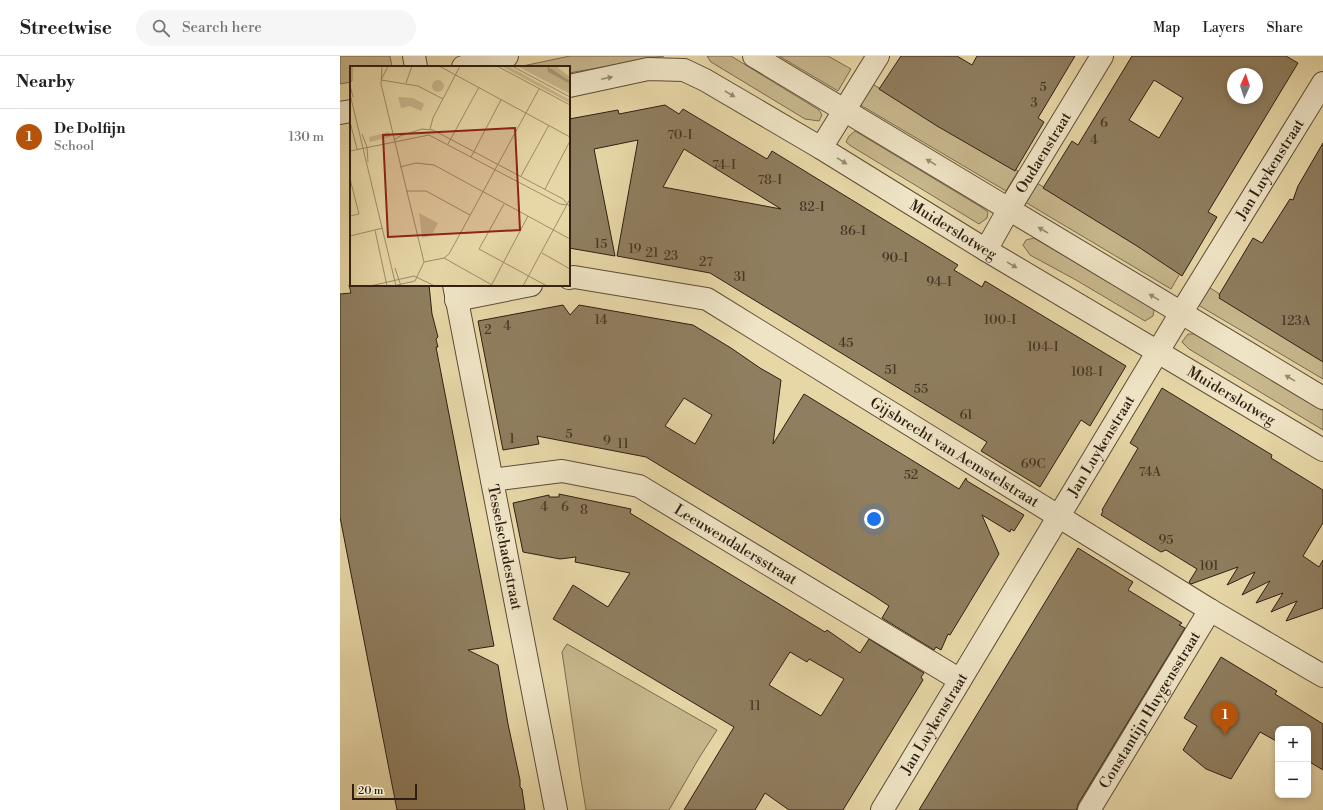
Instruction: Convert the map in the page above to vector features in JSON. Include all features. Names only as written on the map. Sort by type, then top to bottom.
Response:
[{"type":"street","points":[[414,56],[416,66]]},
{"type":"street","points":[[467,66],[507,56]]},
{"type":"street","points":[[754,56],[1323,398]]},
{"type":"street","points":[[821,148],[878,56]]},
{"type":"street","name":"Oudaenstraat","points":[[986,250],[1009,209],[1102,56]]},
{"type":"street","name":"Muiderslotweg","points":[[570,86],[648,68],[686,63],[705,80],[821,148],[986,250],[1159,351],[1323,450]]},
{"type":"street","name":"Jan Luykenstraat","points":[[882,810],[1181,313],[1323,83]]},
{"type":"street","points":[[340,113],[350,111]]},
{"type":"street","name":"Gijsbrecht van Aemstelstraat","points":[[570,278],[574,277],[707,299],[1210,610],[1323,676]]},
{"type":"street","points":[[455,292],[520,286]]},
{"type":"street","name":"Tesselschadestraat","points":[[455,292],[556,810]]},
{"type":"street","name":"Leeuwendalersstraat","points":[[492,480],[562,471],[639,486],[960,680]]},
{"type":"street","name":"Constantijn Huygensstraat","points":[[1088,810],[1210,610]]},
{"type":"shaded area","points":[[340,56],[390,56],[392,66],[350,66],[350,82],[340,84]]},
{"type":"shaded area","points":[[570,56],[664,56],[570,73],[570,66],[523,66]]},
{"type":"shaded area","points":[[707,56],[731,56],[819,110],[822,115],[819,121],[805,119],[711,62]]},
{"type":"shaded area","points":[[779,56],[828,56],[851,69],[838,91]]},
{"type":"shaded area","points":[[864,79],[1018,171],[1006,191],[852,100]]},
{"type":"shaded area","points":[[855,131],[981,207],[988,212],[987,218],[979,224],[851,146],[846,142],[849,136]]},
{"type":"shaded area","points":[[1032,180],[1182,270],[1171,289],[1020,199]]},
{"type":"shaded area","points":[[1034,238],[1147,305],[1154,310],[1153,316],[1145,321],[1076,280],[1030,255],[1023,245],[1026,240]]},
{"type":"shaded area","points":[[1199,281],[1323,359],[1323,379],[1188,299]]},
{"type":"shaded area","points":[[1188,334],[1194,334],[1323,411],[1323,430],[1189,349],[1182,342]]},
{"type":"shaded area","points":[[567,644],[717,730],[669,810],[586,810],[562,652]]},
{"type":"building","points":[[901,56],[957,56],[972,65],[977,56],[1075,56],[1038,118],[1044,122],[1015,171],[937,126],[879,89]]},
{"type":"building","points":[[1132,56],[1286,56],[1298,63],[1208,212],[1217,217],[1182,276],[1137,246],[1043,188],[1072,141],[1078,145]],"holes":[[[1154,80],[1183,98],[1159,138],[1129,120]]]},
{"type":"building","points":[[665,105],[679,114],[683,109],[767,159],[772,151],[958,265],[954,270],[982,287],[985,281],[1126,366],[1090,426],[1081,420],[1040,487],[981,451],[987,442],[710,273],[617,256],[638,140],[594,149],[615,256],[570,248],[570,119],[618,110],[619,114]],"holes":[[[684,149],[781,209],[663,187]]]},
{"type":"building","points":[[1323,143],[1323,362],[1219,298],[1219,295],[1253,238],[1262,243],[1290,199],[1293,200],[1298,186]]},
{"type":"building","points":[[349,285],[429,286],[432,314],[438,337],[436,339],[438,347],[436,347],[494,646],[468,650],[498,665],[525,810],[397,810],[340,517],[340,294],[351,293]]},
{"type":"building","points":[[563,305],[570,315],[579,305],[693,325],[781,380],[773,444],[804,394],[959,489],[966,478],[967,481],[1024,515],[1014,531],[1011,529],[1010,532],[982,515],[999,554],[950,635],[948,634],[941,650],[936,647],[934,650],[882,618],[889,606],[646,457],[537,436],[539,444],[503,450],[478,321]],"holes":[[[684,398],[712,415],[695,444],[665,426]]]},
{"type":"building","points":[[1162,388],[1272,455],[1271,458],[1323,490],[1323,523],[1303,556],[1319,567],[1323,560],[1323,608],[1286,621],[1297,601],[1271,612],[1283,593],[1256,603],[1270,581],[1242,595],[1255,572],[1227,585],[1238,567],[1191,584],[1189,582],[1197,569],[1166,550],[1161,552],[1101,515],[1102,510],[1138,448],[1130,443]]},
{"type":"building","points":[[559,494],[631,509],[630,513],[825,632],[827,630],[860,653],[869,639],[924,673],[921,677],[923,680],[843,810],[789,810],[765,793],[755,810],[684,810],[734,727],[553,619],[573,585],[608,607],[630,573],[575,562],[576,557],[560,559],[523,552],[513,503],[549,495],[549,497],[559,497]],"holes":[[[790,652],[807,662],[809,659],[844,679],[821,716],[769,685]]]},
{"type":"building","points":[[1078,548],[1133,582],[1128,590],[1182,623],[1179,625],[1185,628],[1078,804],[1077,809],[919,810]]},
{"type":"building","points":[[1221,657],[1277,691],[1275,694],[1323,724],[1323,770],[1311,763],[1311,726],[1275,726],[1275,740],[1260,732],[1231,779],[1206,769],[1183,750],[1197,726],[1184,718]]},
{"type":"place","name":"De Dolfijn","points":[[1225,735]]}]
